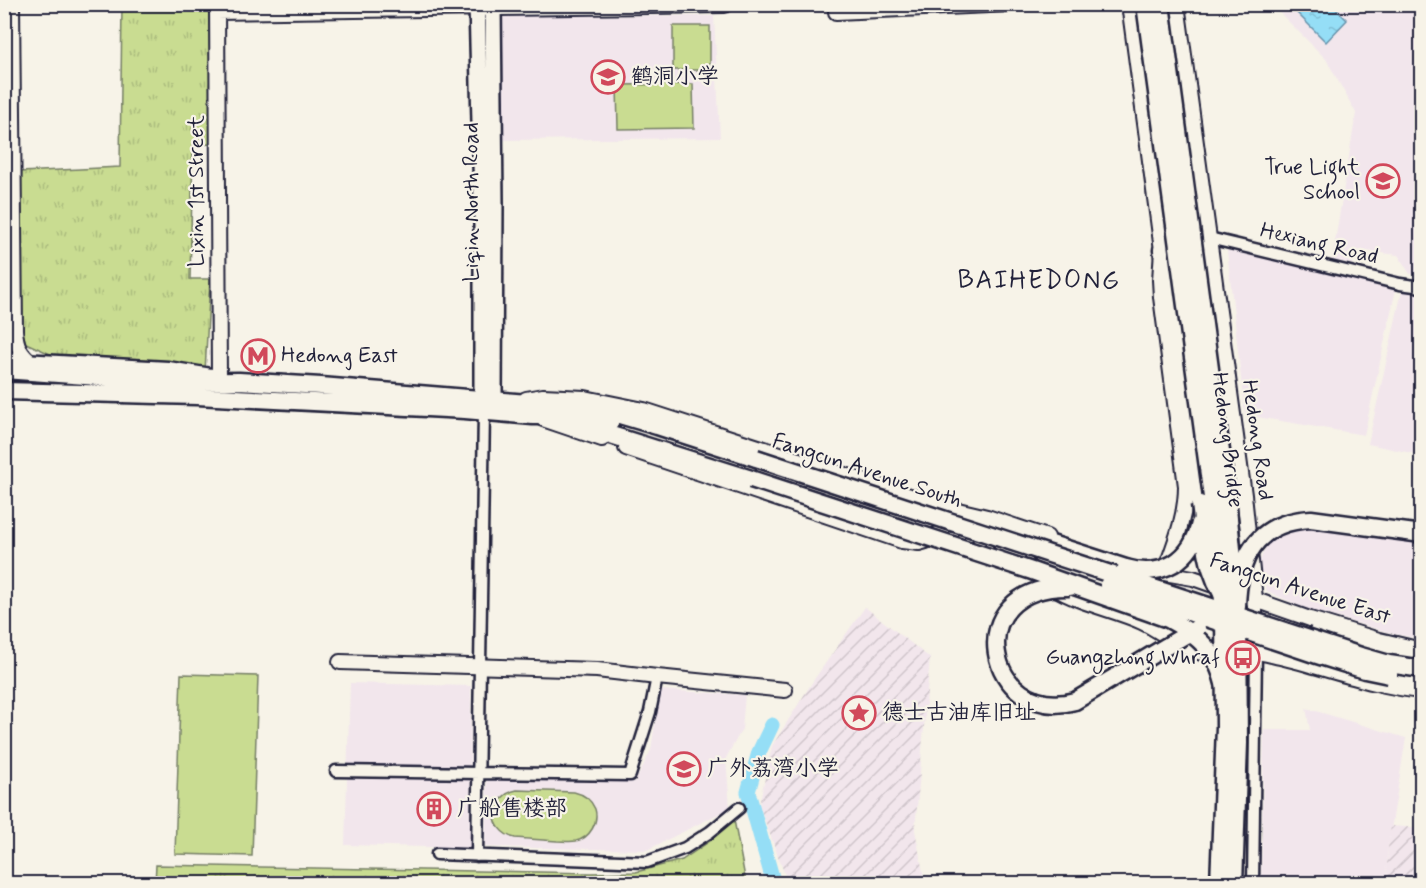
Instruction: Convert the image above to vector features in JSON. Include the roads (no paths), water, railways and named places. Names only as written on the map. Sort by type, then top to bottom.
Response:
[{"type":"main road","name":"Hedong Bridge","points":[[1145,4],[1214,513],[1224,610],[1225,687],[1219,884]]},
{"type":"main road","name":"Hedong Bridge","points":[[1161,4],[1221,455],[1238,607],[1239,696],[1234,884]]},
{"type":"main road","name":"Liqin North Road","points":[[485,6],[495,203],[493,403]]},
{"type":"main road","points":[[1162,250],[1209,564],[1214,580],[1224,598],[1245,623],[1282,643],[1365,670],[1422,680]]},
{"type":"main road","name":"Fangcun Avenue South","points":[[4,361],[168,370],[239,381],[493,403],[533,416],[568,416],[611,423],[930,525],[1282,643]]},
{"type":"main road","points":[[4,370],[167,382],[239,381]]},
{"type":"main road","name":"Fangcun Avenue South","points":[[4,391],[577,405],[657,426],[754,469],[934,510],[1205,605]]},
{"type":"main road","points":[[754,469],[1160,616],[1181,627],[1210,652],[1225,687]]},
{"type":"main road","points":[[934,510],[955,521],[1024,535],[1144,572],[1166,568],[1188,551],[1199,527],[1200,504]]},
{"type":"main road","points":[[1238,607],[1240,572],[1248,553],[1263,537],[1282,525],[1296,520],[1311,519],[1422,534]]},
{"type":"main road","points":[[1081,587],[1051,587],[1030,593],[1017,601],[1002,619],[996,634],[998,658],[1008,681],[1029,698],[1052,704],[1075,701],[1208,622],[1227,617],[1255,622]]},
{"type":"main road","points":[[1205,605],[1255,622]]},
{"type":"main road","points":[[1205,605],[1262,616],[1384,652],[1422,659]]},
{"type":"main road","name":"Fangcun Avenue East","points":[[1255,622],[1389,664],[1422,669]]},
{"type":"street","points":[[836,12],[1012,4]]},
{"type":"street","points":[[1129,4],[1162,250],[1161,297],[1186,486],[1186,502],[1180,529],[1143,622],[1186,648],[1200,653],[1256,652],[1383,686],[1422,691]]},
{"type":"street","name":"Hedong Road","points":[[1177,4],[1244,495],[1255,599],[1253,884]]},
{"type":"street","points":[[217,8],[725,5]]},
{"type":"street","name":"Lixin 1st Street","points":[[217,8],[219,378]]},
{"type":"street","points":[[9,11],[15,330],[19,349],[32,363]]},
{"type":"street","points":[[4,207],[6,330],[4,337]]},
{"type":"street","points":[[1158,221],[1165,229],[1183,232],[1198,223],[1205,211]]},
{"type":"street","name":"Hexiang Road","points":[[1209,238],[1400,284],[1422,287]]},
{"type":"street","name":"Fangcun Avenue South","points":[[493,403],[543,396],[585,398],[632,407],[934,510],[987,517],[1145,569],[1164,572]]},
{"type":"street","points":[[477,856],[480,666],[493,403]]},
{"type":"street","name":"Fangcun Avenue South","points":[[533,416],[894,539],[919,543],[941,532],[953,530],[1008,547],[1017,552],[1034,574],[1057,590],[1143,622]]},
{"type":"street","points":[[934,510],[947,518],[941,532]]},
{"type":"street","name":"Fangcun Avenue East","points":[[1164,572],[1193,578],[1379,640],[1422,650]]},
{"type":"street","points":[[340,662],[597,670],[785,690]]},
{"type":"street","points":[[336,771],[630,775],[650,712],[657,677]]},
{"type":"street","points":[[437,854],[647,862],[685,848],[710,832],[739,808]]},
{"type":"water","points":[[1289,5],[1332,5],[1347,20],[1326,42]]},
{"type":"waterway","points":[[772,725],[759,752],[748,792],[774,884]]},
{"type":"place","name":"鹤洞小学","points":[[608,77]]},
{"type":"place","name":"True Light School","points":[[1383,181]]},
{"type":"place","name":"Hedong East","points":[[258,356]]},
{"type":"place","name":"Guangzhong Whraf","points":[[1243,658]]},
{"type":"place","name":"德士古油库旧址","points":[[859,713]]},
{"type":"place","name":"广外荔湾小学","points":[[684,769]]},
{"type":"place","name":"广船售楼部","points":[[434,809]]},
{"type":"district","name":"BAIHEDONG","points":[[1039,281]]}]
